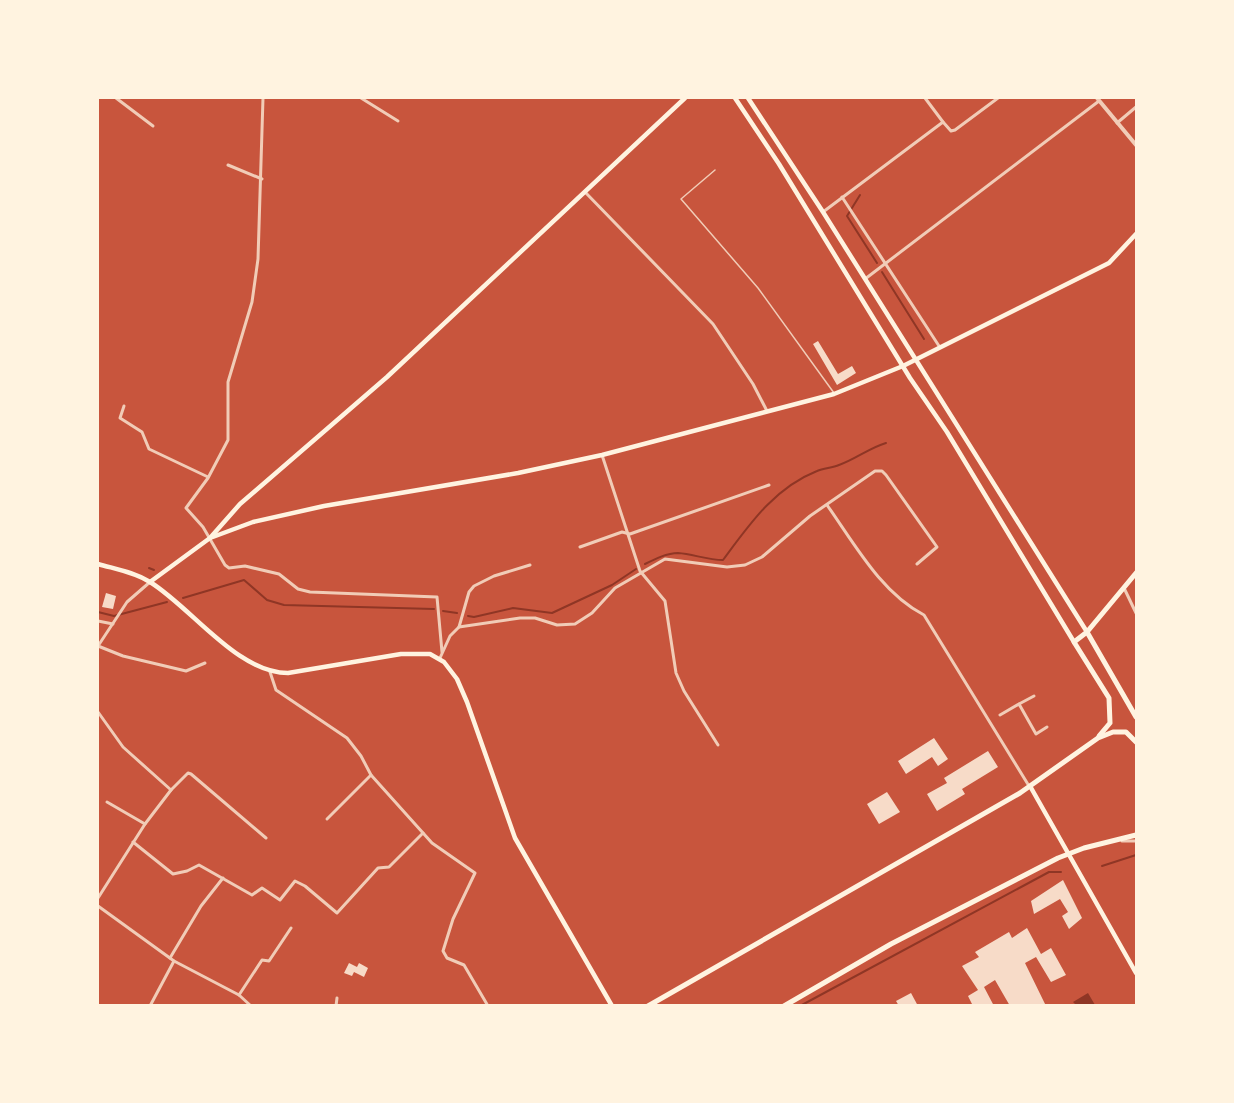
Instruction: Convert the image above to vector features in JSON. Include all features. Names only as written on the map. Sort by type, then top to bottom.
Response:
[{"type":"main road","points":[[150,582],[210,538],[240,504],[387,377],[686,98]]},
{"type":"main road","points":[[735,98],[786,174],[903,366],[984,492],[1108,698],[1110,723],[1098,738]]},
{"type":"main road","points":[[748,98],[824,212],[1087,632],[1137,717]]},
{"type":"main road","points":[[210,538],[253,522],[324,506],[518,473],[602,455],[834,394],[903,366],[1108,263],[1137,234]]},
{"type":"main road","points":[[984,492],[996,486]]},
{"type":"main road","points":[[98,564],[130,573],[150,582],[225,644],[270,672],[288,674],[401,654],[441,655],[453,672],[467,702],[514,838],[612,1005]]},
{"type":"main road","points":[[1074,642],[1087,632],[1137,573]]},
{"type":"main road","points":[[648,1005],[1030,786],[1098,738],[1113,732],[1126,732],[1137,742]]},
{"type":"main road","points":[[1030,786],[1137,973]]},
{"type":"main road","points":[[784,1005],[891,944],[1070,854],[1137,836]]},
{"type":"street","points":[[116,98],[153,126]]},
{"type":"street","points":[[263,98],[258,260],[252,302],[228,382],[228,440],[208,478],[186,508],[210,538],[229,568],[245,566],[279,574],[304,591],[350,595],[437,597],[441,655]]},
{"type":"street","points":[[361,98],[398,121]]},
{"type":"street","points":[[925,98],[951,131],[998,98]]},
{"type":"street","points":[[865,279],[1098,99],[1137,145]]},
{"type":"street","points":[[1117,123],[1137,107]]},
{"type":"street","points":[[824,212],[942,122]]},
{"type":"street","points":[[228,165],[262,179]]},
{"type":"street","points":[[585,192],[713,324],[753,384],[768,413]]},
{"type":"street","points":[[842,197],[855,213],[939,346]]},
{"type":"street","points":[[124,406],[120,418],[142,432],[149,449],[208,478]]},
{"type":"street","points":[[602,455],[630,534],[640,571],[665,601],[676,673],[684,691],[718,745]]},
{"type":"street","points":[[459,627],[520,618],[535,618],[557,625],[575,624],[592,613],[610,592],[640,571],[672,558],[726,567],[744,565],[777,546],[826,505],[875,471],[882,471],[937,547],[917,564]]},
{"type":"street","points":[[580,547],[622,532],[630,534],[769,485]]},
{"type":"street","points":[[826,505],[869,565],[901,600],[924,615],[1030,786]]},
{"type":"street","points":[[441,655],[450,636],[459,627],[469,592],[479,582],[530,565]]},
{"type":"street","points":[[150,582],[130,598],[98,646],[106,651],[186,671],[205,663]]},
{"type":"street","points":[[1124,588],[1137,613]]},
{"type":"street","points":[[98,621],[114,624]]},
{"type":"street","points":[[270,672],[276,690],[347,738],[361,756],[371,775],[432,843],[475,873],[449,929],[443,951],[447,958],[464,965],[488,1005]]},
{"type":"street","points":[[1000,715],[1034,696]]},
{"type":"street","points":[[1019,704],[1036,734],[1047,727]]},
{"type":"street","points":[[98,712],[123,747],[171,790]]},
{"type":"street","points":[[98,898],[145,824],[171,790],[188,773],[266,838]]},
{"type":"street","points":[[327,819],[371,775]]},
{"type":"street","points":[[107,802],[145,824]]},
{"type":"street","points":[[133,842],[173,873],[187,872],[196,864],[252,896],[262,888],[279,900],[295,881],[340,912],[378,868],[388,867],[423,833]]},
{"type":"street","points":[[1117,840],[1137,841]]},
{"type":"street","points":[[170,957],[201,906],[223,878]]},
{"type":"street","points":[[98,906],[174,961],[239,995],[251,1005]]},
{"type":"street","points":[[239,995],[262,960],[269,961],[291,927]]},
{"type":"street","points":[[150,1005],[174,961]]},
{"type":"street","points":[[336,1005],[337,998]]},
{"type":"lane","points":[[715,170],[681,200],[758,288],[834,394]]},
{"type":"shaded area","points":[[1088,993],[1095,1005],[1076,1005],[1073,1002]]},
{"type":"building","points":[[818,341],[838,374],[852,366],[856,373],[837,385],[813,344]]},
{"type":"building","points":[[106,593],[116,596],[113,609],[102,607]]},
{"type":"building","points":[[934,738],[948,759],[938,766],[932,757],[906,774],[898,761]]},
{"type":"building","points":[[988,751],[998,767],[962,789],[965,794],[937,811],[927,794],[947,783],[944,778]]},
{"type":"building","points":[[887,792],[900,812],[879,824],[867,804]]},
{"type":"building","points":[[1063,880],[1082,918],[1069,929],[1062,916],[1068,912],[1060,899],[1034,914],[1031,901]]},
{"type":"building","points":[[1027,928],[1041,954],[1051,948],[1066,975],[1051,982],[1036,957],[1025,963],[1046,1006],[1010,1006],[995,980],[984,987],[994,1006],[973,1006],[968,996],[978,990],[962,966],[979,957],[975,952],[1009,932],[1012,938]]},
{"type":"building","points":[[349,963],[357,967],[359,963],[368,968],[364,977],[354,972],[352,976],[344,973]]},
{"type":"building","points":[[911,993],[918,1006],[899,1006],[896,1001]]},
{"type":"waterway","points":[[860,195],[847,216],[877,263]]},
{"type":"waterway","points":[[882,272],[924,339]]},
{"type":"waterway","points":[[645,564],[665,555],[678,553],[723,560],[764,509],[788,487],[817,471],[845,463],[886,443]]},
{"type":"waterway","points":[[149,568],[154,570]]},
{"type":"waterway","points":[[468,616],[474,617],[513,608],[552,613],[612,585],[636,569]]},
{"type":"waterway","points":[[183,598],[244,580],[267,600],[284,605],[434,609]]},
{"type":"waterway","points":[[98,612],[114,616],[167,602]]},
{"type":"waterway","points":[[443,611],[457,613]]},
{"type":"waterway","points":[[1102,866],[1136,855]]},
{"type":"waterway","points":[[800,1006],[1049,872],[1061,872]]}]
